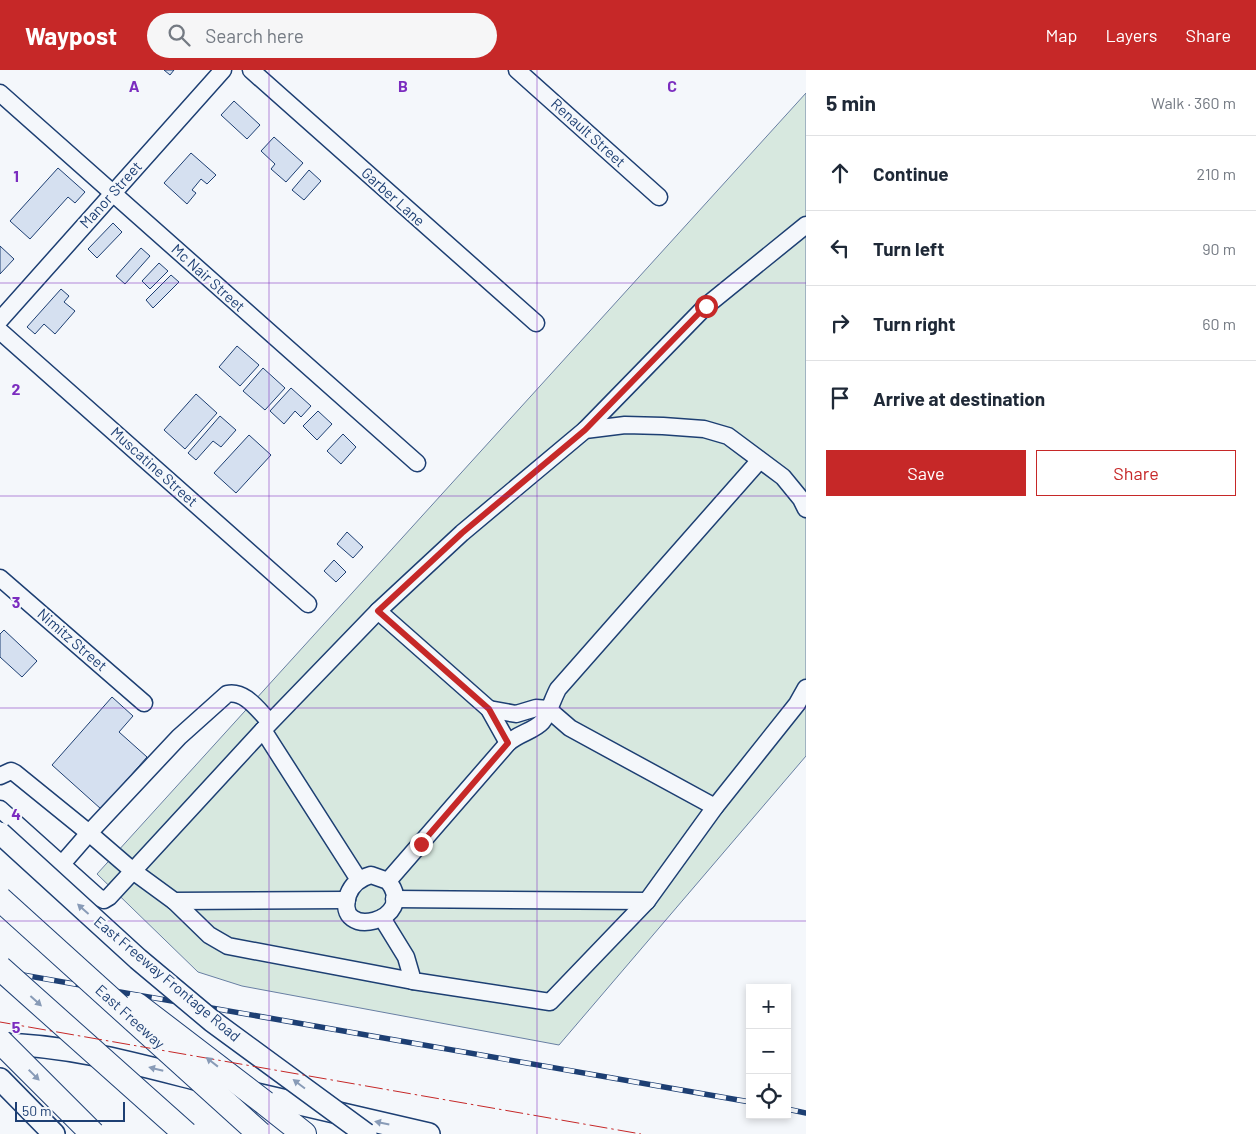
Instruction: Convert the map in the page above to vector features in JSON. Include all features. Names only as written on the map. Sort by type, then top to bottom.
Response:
[{"type":"highway","name":"East Freeway","points":[[0,899],[260,1134]]},
{"type":"highway","points":[[0,899],[304,1134]]},
{"type":"highway","points":[[0,968],[186,1134]]},
{"type":"highway","points":[[0,1042],[94,1134]]},
{"type":"main road","name":"East Freeway Frontage Road","points":[[0,833],[138,959],[212,1021],[366,1134]]},
{"type":"main road","points":[[0,1042],[32,1044],[112,1058],[429,1134]]},
{"type":"main road","points":[[0,1079],[54,1134]]},
{"type":"street","name":"Manor Street","points":[[0,320],[223,70]]},
{"type":"street","name":"Garber Lane","points":[[251,70],[536,323]]},
{"type":"street","name":"Renault Street","points":[[517,70],[659,196]]},
{"type":"street","name":"Mc Nair Street","points":[[0,93],[416,463]]},
{"type":"street","points":[[0,809],[104,900],[110,897],[267,726],[378,611],[462,533],[585,430],[706,306],[806,225]]},
{"type":"street","name":"Muscatine Street","points":[[0,331],[308,604]]},
{"type":"street","points":[[585,430],[625,425],[704,429],[728,436],[759,461],[783,477],[801,499],[806,509]]},
{"type":"street","points":[[388,881],[508,743],[518,734],[532,729],[543,721],[558,689],[759,461]]},
{"type":"street","name":"Nimitz Street","points":[[0,578],[144,703]]},
{"type":"street","points":[[378,611],[489,709],[508,743]]},
{"type":"street","points":[[0,776],[11,771],[15,773],[89,833],[132,871],[174,901],[210,935],[228,946],[413,981],[550,1002],[647,901],[715,807],[797,704],[806,688]]},
{"type":"street","points":[[62,864],[179,737],[226,694],[234,692],[244,697],[267,726],[359,880]]},
{"type":"street","points":[[489,709],[516,714],[536,708],[548,709],[570,728],[715,807]]},
{"type":"street","points":[[377,876],[388,881],[393,889],[394,899],[390,910],[382,918],[370,923],[358,921],[349,912],[347,900],[351,889],[359,880],[365,877],[377,876]]},
{"type":"street","points":[[394,899],[647,901]]},
{"type":"street","points":[[174,901],[347,900]]},
{"type":"street","points":[[382,918],[406,957],[413,981]]},
{"type":"shaded area","points":[[806,93],[806,756],[559,1045],[242,986],[198,972],[97,874]]},
{"type":"building","points":[[164,70],[174,70],[170,75]]},
{"type":"building","points":[[234,101],[260,125],[247,139],[221,115]]},
{"type":"building","points":[[274,137],[303,163],[286,182],[271,169],[275,164],[261,151]]},
{"type":"building","points":[[191,153],[216,175],[207,184],[201,179],[192,190],[196,193],[187,204],[164,183]]},
{"type":"building","points":[[58,168],[85,192],[75,203],[68,197],[30,239],[10,221]]},
{"type":"building","points":[[309,170],[321,181],[304,200],[292,190]]},
{"type":"building","points":[[113,223],[122,232],[97,258],[88,249]]},
{"type":"building","points":[[0,246],[14,259],[0,274]]},
{"type":"building","points":[[141,248],[150,256],[125,284],[116,276]]},
{"type":"building","points":[[159,263],[168,271],[150,289],[142,281]]},
{"type":"building","points":[[171,275],[179,282],[153,308],[146,300]]},
{"type":"building","points":[[61,289],[69,296],[64,302],[75,311],[55,334],[44,324],[35,334],[27,327]]},
{"type":"building","points":[[237,346],[259,365],[240,386],[219,367]]},
{"type":"building","points":[[263,368],[285,388],[265,410],[243,391]]},
{"type":"building","points":[[291,388],[311,406],[301,417],[295,411],[284,424],[270,411]]},
{"type":"building","points":[[196,394],[217,413],[185,449],[164,430]]},
{"type":"building","points":[[318,411],[332,424],[317,440],[303,426]]},
{"type":"building","points":[[220,416],[236,430],[221,447],[213,441],[196,460],[188,453]]},
{"type":"building","points":[[343,434],[356,447],[341,464],[327,451]]},
{"type":"building","points":[[249,435],[271,455],[236,493],[214,473]]},
{"type":"building","points":[[347,532],[363,547],[353,558],[337,544]]},
{"type":"building","points":[[334,560],[346,572],[336,582],[324,571]]},
{"type":"building","points":[[4,630],[37,661],[22,677],[0,657],[0,634]]},
{"type":"building","points":[[112,697],[133,716],[119,732],[147,757],[101,809],[52,765]]},
{"type":"railway","points":[[0,971],[746,1101]]},
{"type":"railway","points":[[791,1110],[806,1113]]},
{"type":"power","points":[[0,1022],[641,1134]]},
{"type":"route","points":[[421,844],[508,743],[489,709],[378,611],[462,533],[585,430],[706,306]]}]
